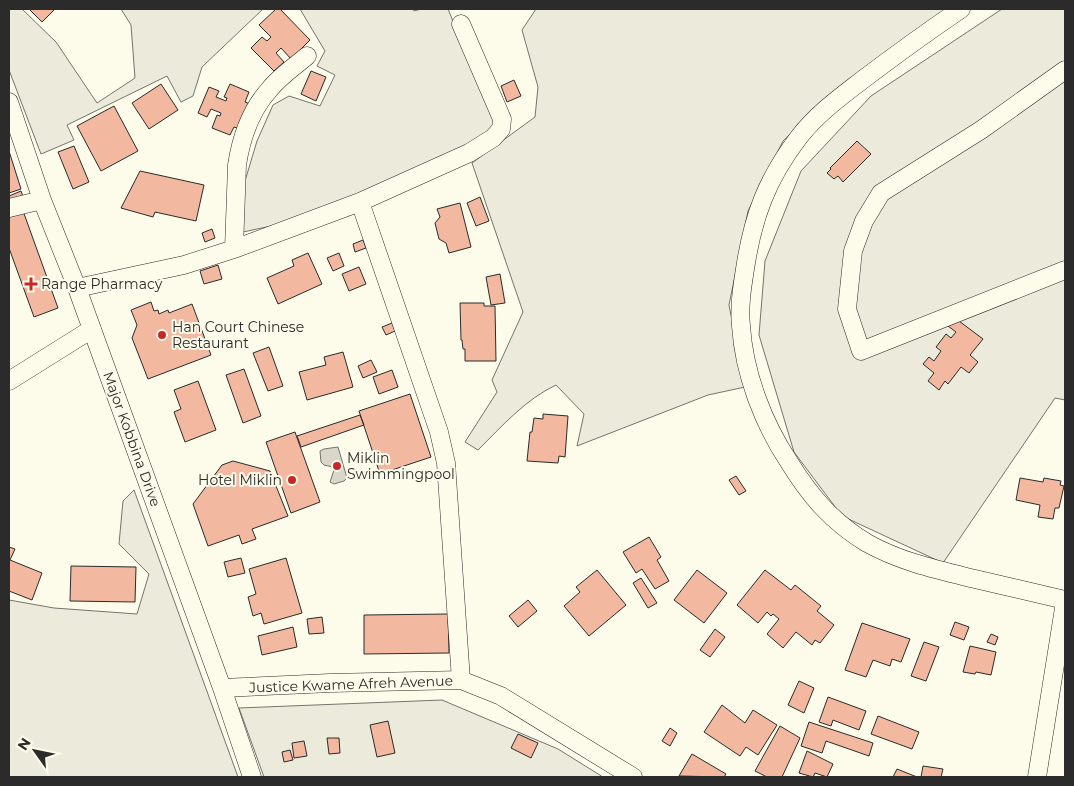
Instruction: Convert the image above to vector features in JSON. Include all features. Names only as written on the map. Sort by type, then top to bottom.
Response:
[{"type":"street","points":[[961,9],[906,46],[823,111],[800,136],[780,164],[766,190],[754,222],[740,299],[741,327],[748,370],[762,411],[781,449],[817,502],[844,528],[869,544],[905,560],[941,571],[1065,601],[1037,777]]},
{"type":"street","points":[[78,288],[184,264],[234,249],[360,202],[469,153],[493,138],[501,129],[502,119],[461,24]]},
{"type":"street","points":[[234,249],[237,165],[246,128],[268,90],[306,56]]},
{"type":"street","points":[[1065,70],[981,130],[881,193],[864,221],[853,251],[847,309],[861,351],[1065,270]]},
{"type":"street","name":"Major Kobbina Drive","points":[[9,102],[42,200],[78,288],[222,688],[252,777]]},
{"type":"street","points":[[9,208],[42,200]]},
{"type":"street","points":[[360,202],[440,432],[446,463],[461,680]]},
{"type":"street","points":[[9,381],[92,328]]},
{"type":"street","name":"Justice Kwame Afreh Avenue","points":[[222,688],[461,680],[501,696],[633,777]]},
{"type":"shaded area","points":[[9,9],[22,9],[56,42],[97,103],[135,78],[131,25],[121,9],[263,9],[202,67],[193,96],[181,102],[167,76],[67,125],[74,140],[41,154],[9,70]]},
{"type":"shaded area","points":[[300,9],[413,9],[414,11],[421,9],[448,9],[497,129],[459,151],[304,219],[243,232],[242,191],[257,141],[273,105],[289,96],[320,106],[335,75],[317,66],[325,51]]},
{"type":"shaded area","points":[[536,9],[954,9],[836,90],[783,141],[748,211],[729,305],[745,387],[708,395],[577,446],[584,414],[556,385],[524,405],[478,450],[465,442],[497,392],[492,380],[523,312],[472,163],[535,117],[538,87],[522,30]]},
{"type":"shaded area","points":[[1002,9],[1065,9],[1065,400],[1055,398],[943,563],[842,516],[794,452],[759,335],[765,261],[801,171],[871,96]]},
{"type":"shaded area","name":"Miklin Swimmingpool","points":[[338,447],[347,478],[334,484],[330,482],[334,470],[333,467],[324,465],[321,462],[320,451]]},
{"type":"shaded area","points":[[134,490],[238,777],[9,777],[9,600],[54,608],[137,614],[149,574],[119,544],[123,501]]},
{"type":"shaded area","points":[[442,700],[558,749],[603,777],[264,777],[239,708]]},
{"type":"building","points":[[29,9],[55,9],[42,22]]},
{"type":"building","points":[[276,9],[280,9],[310,40],[291,59],[281,48],[276,53],[284,62],[274,71],[251,48],[262,37],[267,41],[271,37],[259,25]]},
{"type":"building","points":[[311,71],[326,77],[316,101],[301,94]]},
{"type":"building","points":[[514,80],[521,96],[507,102],[501,86]]},
{"type":"building","points":[[161,84],[178,110],[149,129],[132,103]]},
{"type":"building","points":[[230,84],[249,92],[245,102],[250,104],[240,129],[234,127],[230,135],[212,128],[217,115],[220,116],[221,113],[211,109],[207,117],[198,113],[209,87],[219,91],[216,97],[226,101],[227,98],[224,97]]},
{"type":"building","points":[[114,106],[138,151],[101,171],[77,126]]},
{"type":"building","points":[[857,141],[871,154],[843,182],[838,176],[834,179],[827,173],[830,168]]},
{"type":"building","points":[[74,146],[89,182],[73,189],[58,152]]},
{"type":"building","points":[[9,151],[21,189],[9,193]]},
{"type":"building","points":[[140,171],[204,185],[196,221],[155,212],[153,217],[121,208]]},
{"type":"building","points":[[21,191],[25,202],[12,207],[9,196]]},
{"type":"building","points":[[480,197],[489,221],[476,226],[467,203]]},
{"type":"building","points":[[460,203],[471,247],[449,253],[446,243],[439,239],[435,223],[440,217],[437,209]]},
{"type":"building","points":[[22,208],[58,308],[34,317],[9,248],[9,213]]},
{"type":"building","points":[[212,229],[215,238],[205,242],[202,233]]},
{"type":"building","points":[[363,240],[366,248],[355,252],[353,244]]},
{"type":"building","points":[[308,253],[322,284],[278,304],[267,278],[294,266],[292,260]]},
{"type":"building","points":[[339,253],[344,266],[333,271],[327,258]]},
{"type":"building","points":[[218,265],[222,279],[204,284],[200,271]]},
{"type":"building","points":[[359,267],[366,284],[349,291],[342,274]]},
{"type":"building","points":[[500,274],[505,303],[491,305],[486,277]]},
{"type":"building","points":[[151,302],[154,311],[158,310],[159,314],[168,310],[169,313],[192,304],[211,355],[148,379],[132,338],[137,325],[131,310]]},
{"type":"building","points":[[460,303],[484,303],[484,306],[495,306],[496,361],[465,361],[465,349],[463,349],[461,340]]},
{"type":"building","points":[[955,318],[983,339],[970,355],[978,362],[969,373],[961,367],[948,384],[945,381],[939,390],[928,381],[934,373],[923,364],[929,357],[934,361],[941,351],[936,347],[946,334],[951,338],[956,332],[948,326]]},
{"type":"building","points":[[392,323],[395,331],[386,335],[382,327]]},
{"type":"building","points":[[269,347],[283,386],[268,391],[253,353]]},
{"type":"building","points":[[343,352],[353,387],[307,400],[299,372],[326,365],[324,357]]},
{"type":"building","points":[[371,360],[377,372],[363,378],[358,366]]},
{"type":"building","points":[[244,369],[261,416],[243,423],[226,375]]},
{"type":"building","points":[[392,370],[398,387],[379,394],[373,377]]},
{"type":"building","points":[[198,381],[216,430],[185,442],[174,412],[181,409],[174,390]]},
{"type":"building","points":[[410,394],[431,457],[380,474],[359,411]]},
{"type":"building","points":[[543,414],[568,416],[565,457],[559,456],[558,463],[527,461],[530,432],[532,432],[534,418],[543,419]]},
{"type":"building","points":[[360,415],[364,425],[301,447],[297,436]]},
{"type":"building","points":[[295,432],[320,502],[291,513],[266,442]]},
{"type":"building","points":[[233,461],[270,471],[288,516],[252,529],[256,539],[242,544],[239,535],[208,546],[193,504],[222,465]]},
{"type":"building","points":[[736,476],[746,491],[739,495],[729,480]]},
{"type":"building","points":[[1020,478],[1043,482],[1044,478],[1061,481],[1060,485],[1064,486],[1059,508],[1055,508],[1053,519],[1038,517],[1040,505],[1016,500]]},
{"type":"building","points":[[649,537],[661,557],[657,560],[669,581],[655,589],[642,569],[636,573],[623,552]]},
{"type":"building","points":[[9,547],[15,549],[10,560],[42,573],[32,600],[9,591]]},
{"type":"building","points":[[241,558],[245,573],[228,577],[224,562]]},
{"type":"building","points":[[286,558],[302,613],[264,624],[261,613],[253,616],[248,597],[256,594],[249,569]]},
{"type":"building","points":[[71,566],[136,567],[135,602],[70,601]]},
{"type":"building","points":[[597,570],[626,605],[589,636],[564,606],[580,592],[576,587]]},
{"type":"building","points":[[697,570],[727,593],[704,623],[674,600]]},
{"type":"building","points":[[765,570],[791,590],[795,585],[821,606],[817,611],[834,625],[820,643],[815,640],[812,645],[796,632],[783,648],[767,634],[779,619],[767,612],[758,623],[737,605]]},
{"type":"building","points":[[641,578],[657,603],[648,608],[633,583]]},
{"type":"building","points":[[528,600],[537,611],[518,627],[509,616]]},
{"type":"building","points":[[448,614],[449,653],[364,654],[364,615]]},
{"type":"building","points":[[322,617],[324,633],[309,634],[307,619]]},
{"type":"building","points":[[955,622],[969,627],[964,640],[950,635]]},
{"type":"building","points":[[862,623],[910,639],[901,662],[892,659],[890,666],[873,660],[866,677],[845,670]]},
{"type":"building","points":[[293,627],[297,647],[262,655],[258,636]]},
{"type":"building","points":[[715,629],[725,637],[710,657],[700,650]]},
{"type":"building","points":[[991,634],[998,637],[995,645],[987,642]]},
{"type":"building","points":[[924,642],[939,647],[926,681],[911,676]]},
{"type":"building","points":[[970,646],[996,652],[991,675],[963,672]]},
{"type":"building","points":[[799,681],[814,688],[804,713],[788,705]]},
{"type":"building","points":[[828,697],[866,711],[859,730],[833,720],[831,726],[819,722]]},
{"type":"building","points":[[722,705],[745,723],[753,710],[777,725],[758,755],[746,747],[740,756],[704,732]]},
{"type":"building","points":[[878,716],[919,732],[912,749],[871,734]]},
{"type":"building","points":[[388,721],[395,753],[377,757],[370,725]]},
{"type":"building","points":[[809,722],[873,743],[869,756],[826,741],[822,753],[801,746]]},
{"type":"building","points":[[780,726],[800,738],[782,777],[767,777],[755,771]]},
{"type":"building","points":[[670,728],[677,733],[670,746],[662,741]]},
{"type":"building","points":[[518,734],[538,743],[531,758],[511,748]]},
{"type":"building","points":[[327,738],[339,738],[340,753],[329,754]]},
{"type":"building","points":[[304,741],[307,756],[294,758],[292,743]]},
{"type":"building","points":[[290,750],[293,760],[284,762],[282,752]]},
{"type":"building","points":[[807,751],[833,764],[827,777],[815,773],[813,777],[799,773]]},
{"type":"building","points":[[692,754],[726,774],[724,777],[679,776]]},
{"type":"building","points":[[923,766],[943,769],[941,777],[921,777]]},
{"type":"building","points":[[897,769],[917,777],[893,777]]},
{"type":"place","name":"Range Pharmacy","points":[[31,284]]},
{"type":"place","name":"Han Court Chinese Restaurant","points":[[162,335]]},
{"type":"place","name":"Miklin Swimmingpool","points":[[337,466]]},
{"type":"place","name":"Hotel Miklin","points":[[292,480]]}]
